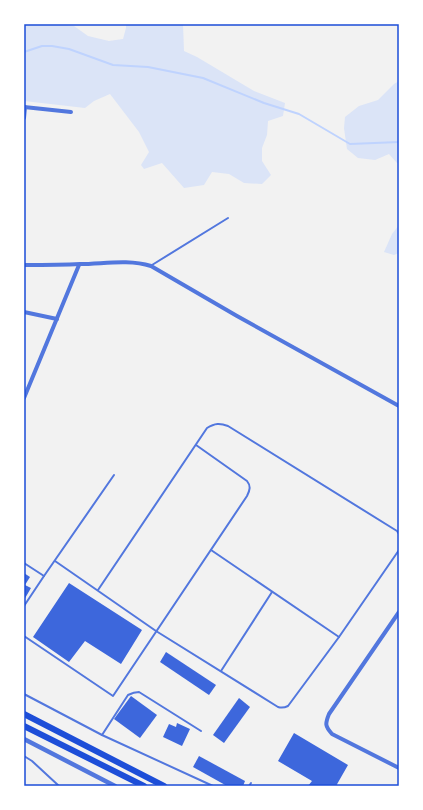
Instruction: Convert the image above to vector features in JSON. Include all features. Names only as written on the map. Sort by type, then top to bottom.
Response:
[{"type":"highway","points":[[24,714],[164,786]]},
{"type":"highway","points":[[24,726],[144,786]]},
{"type":"street","points":[[24,118],[24,107],[71,112]]},
{"type":"street","points":[[24,266],[131,262],[151,266],[237,316],[399,406]]},
{"type":"street","points":[[24,398],[79,264]]},
{"type":"street","points":[[24,312],[57,319]]},
{"type":"street","points":[[399,612],[329,714],[326,722],[326,728],[332,734],[399,768]]},
{"type":"street","points":[[24,739],[115,786]]},
{"type":"lane","points":[[151,266],[228,218]]},
{"type":"lane","points":[[98,590],[207,428],[214,424],[222,423],[228,426],[399,534]]},
{"type":"lane","points":[[24,636],[113,696],[250,490],[247,481],[196,445]]},
{"type":"lane","points":[[24,606],[114,475]]},
{"type":"lane","points":[[211,550],[339,637]]},
{"type":"lane","points":[[55,560],[156,631],[278,707],[285,708],[339,637],[399,550]]},
{"type":"lane","points":[[24,563],[44,576]]},
{"type":"lane","points":[[221,671],[272,592]]},
{"type":"lane","points":[[102,735],[128,696],[136,692],[139,692],[201,731]]},
{"type":"lane","points":[[24,694],[102,735],[213,786]]},
{"type":"lane","points":[[24,756],[32,761],[59,786]]},
{"type":"shaded area","points":[[24,24],[59,24],[74,26],[88,36],[109,41],[123,39],[126,24],[183,24],[184,51],[197,57],[254,91],[285,103],[283,116],[268,121],[267,135],[262,148],[262,161],[271,175],[262,184],[244,183],[229,174],[212,172],[204,185],[184,188],[162,163],[144,169],[141,165],[149,152],[139,132],[110,94],[94,101],[85,108],[24,101]]},
{"type":"shaded area","points":[[399,81],[399,163],[397,163],[389,154],[375,160],[358,158],[347,149],[344,128],[345,117],[359,106],[378,100]]},
{"type":"shaded area","points":[[399,225],[399,253],[394,255],[384,252],[392,234]]},
{"type":"building","points":[[24,573],[30,577],[25,585],[31,588],[24,600]]},
{"type":"building","points":[[69,583],[142,630],[121,664],[85,641],[69,662],[33,637]]},
{"type":"building","points":[[166,652],[216,685],[209,695],[160,662]]},
{"type":"building","points":[[131,696],[157,715],[140,738],[114,719]]},
{"type":"building","points":[[239,698],[250,707],[224,743],[213,735]]},
{"type":"building","points":[[177,723],[190,729],[182,746],[163,737],[169,724],[176,727]]},
{"type":"building","points":[[294,733],[348,765],[336,786],[308,786],[312,781],[278,761]]},
{"type":"building","points":[[199,756],[245,781],[243,786],[227,786],[193,767]]},
{"type":"waterway","points":[[24,52],[42,46],[52,46],[69,49],[113,65],[148,67],[203,78],[264,103],[299,114],[350,144],[399,142]]}]
